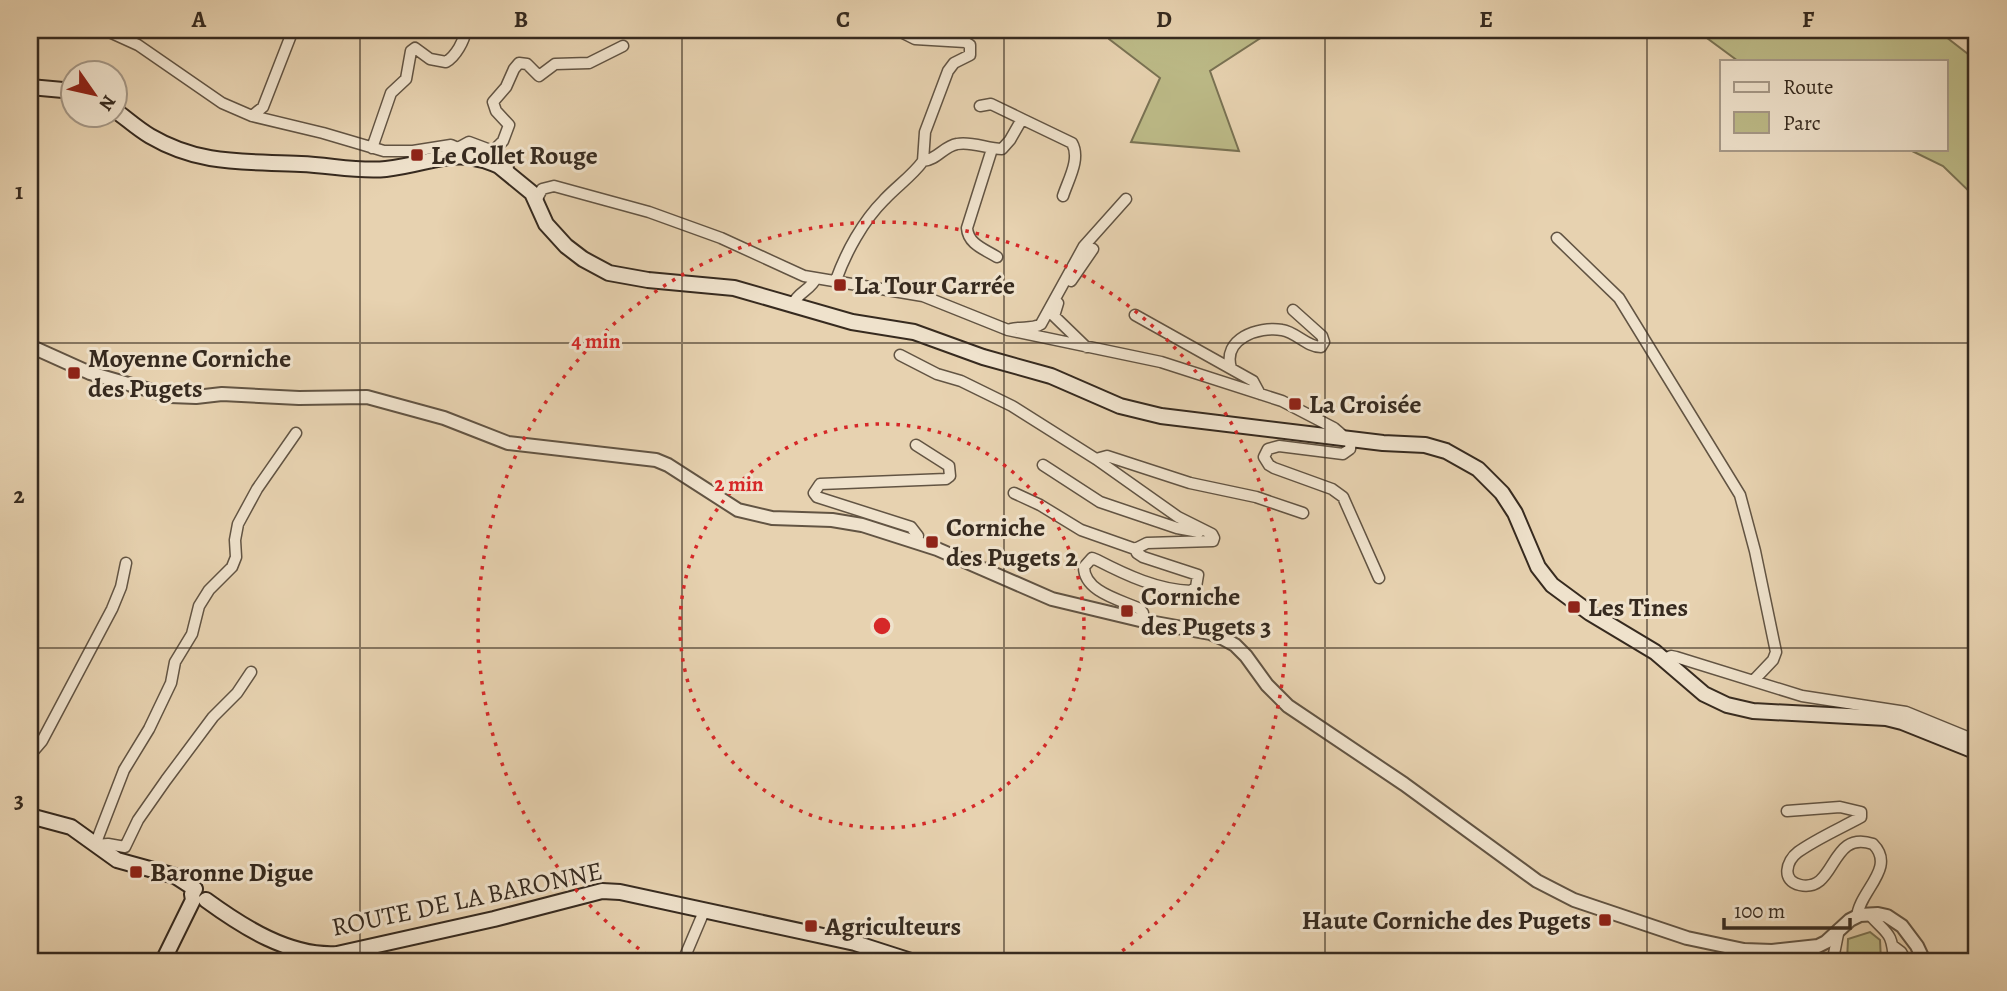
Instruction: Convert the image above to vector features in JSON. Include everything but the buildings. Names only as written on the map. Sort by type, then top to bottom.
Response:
[{"type":"main road","points":[[30,87],[60,90]]},
{"type":"main road","points":[[130,122],[172,147],[196,155],[239,163],[300,164],[375,170],[460,152],[499,166],[529,181],[553,230],[573,252],[609,273],[648,280],[734,288],[852,322],[927,335],[983,357],[1051,376],[1141,412],[1347,439],[1425,445],[1446,451],[1471,464],[1495,485],[1509,503],[1538,567],[1552,585],[1664,659],[1697,689],[1727,705],[1761,712],[1886,718],[1977,751]]},
{"type":"main road","name":"ROUTE DE LA BARONNE","points":[[30,816],[71,827],[117,860],[175,876],[198,898],[268,937],[304,953],[337,954],[450,930],[602,891],[620,892],[705,909],[855,943],[911,961]]},
{"type":"main road","points":[[163,961],[198,898]]},
{"type":"street","points":[[106,30],[138,45],[222,103],[252,116],[372,148],[398,152],[451,145],[460,152],[469,142],[493,150],[503,141],[509,125],[496,111],[493,102],[506,87],[519,63],[527,64],[539,76],[555,64],[589,63],[623,47]]},
{"type":"street","points":[[252,116],[263,107],[293,30]]},
{"type":"street","points":[[372,148],[391,93],[406,79],[411,51],[415,48],[430,59],[446,62],[465,38],[466,30]]},
{"type":"street","points":[[897,30],[915,39],[965,43],[970,45],[972,50],[970,55],[954,63],[948,71],[925,132],[923,161]]},
{"type":"street","points":[[980,106],[991,104],[1072,143],[1076,150],[1075,159],[1063,196]]},
{"type":"street","points":[[836,280],[841,266],[869,218],[883,200],[923,161],[936,158],[953,145],[964,143],[1002,149],[1022,119]]},
{"type":"street","points":[[992,149],[967,228],[967,236],[997,257]]},
{"type":"street","points":[[538,196],[547,187],[554,187],[649,212],[721,238],[792,271],[816,278],[923,296],[1008,330],[1161,362],[1282,401],[1335,428],[1347,439],[1350,449],[1343,454],[1279,446],[1268,449],[1264,457],[1274,468],[1332,489],[1343,497],[1379,578]]},
{"type":"street","points":[[1008,330],[1018,327],[1035,328],[1041,324],[1084,246],[1126,199]]},
{"type":"street","points":[[1557,238],[1619,298],[1740,495],[1755,551],[1776,652],[1773,660],[1754,680]]},
{"type":"street","points":[[1087,347],[1054,316],[1054,311],[1061,294],[1093,249]]},
{"type":"street","points":[[793,304],[799,295],[811,287],[816,278]]},
{"type":"street","points":[[1231,368],[1229,361],[1234,348],[1243,335],[1250,332],[1278,329],[1291,332],[1315,347],[1321,347],[1324,341],[1322,336],[1293,310]]},
{"type":"street","points":[[1135,315],[1252,381],[1260,394]]},
{"type":"street","points":[[30,346],[110,380],[170,396],[222,394],[299,398],[367,397],[444,418],[508,443],[656,460],[737,510],[772,518],[851,522],[975,564],[1052,598],[1144,621],[1210,633],[1235,645],[1288,706],[1404,784],[1537,881],[1574,900],[1687,938],[1744,950],[1808,949],[1826,942],[1839,929],[1863,915],[1887,916],[1902,926],[1924,961]]},
{"type":"street","points":[[900,355],[937,374],[977,388],[1021,412],[1214,538],[1213,541],[1147,543],[1135,549]]},
{"type":"street","points":[[251,671],[237,693],[213,717],[166,780],[138,820],[125,847],[95,845],[124,770],[149,729],[171,683],[175,662],[192,634],[199,606],[209,590],[232,567],[236,557],[238,524],[257,489],[296,433]]},
{"type":"street","points":[[916,445],[949,467],[950,476],[946,479],[820,484],[814,493],[817,497],[911,527],[918,536],[918,543]]},
{"type":"street","points":[[1096,459],[1107,456],[1189,483],[1255,497],[1303,513]]},
{"type":"street","points":[[1043,465],[1100,502],[1177,528],[1207,531]]},
{"type":"street","points":[[1014,494],[1040,505],[1081,530],[1135,549],[1143,557],[1198,575],[1191,591],[1171,589],[1128,575],[1092,558],[1088,561],[1084,567],[1087,580],[1104,593],[1140,609],[1144,621]]},
{"type":"street","points":[[30,755],[42,741],[112,610],[126,563]]},
{"type":"street","points":[[1664,659],[1671,656],[1802,696],[1906,712],[1977,741]]},
{"type":"street","points":[[1787,811],[1840,807],[1861,812],[1861,817],[1800,851],[1789,863],[1787,871],[1790,880],[1795,884],[1811,885],[1822,879],[1850,843],[1858,841],[1873,844],[1882,855],[1882,862],[1859,905],[1863,915],[1888,932],[1894,961]]},
{"type":"street","points":[[683,961],[705,909]]},
{"type":"street","points":[[1829,961],[1834,954],[1839,929]]},
{"type":"street","points":[[1893,946],[1901,952],[1906,961]]},
{"type":"green space","points":[[1109,30],[1273,30],[1210,71],[1239,151],[1131,142],[1160,78],[1109,39]]},
{"type":"green space","points":[[1696,30],[1937,30],[1977,61],[1977,199],[1943,166],[1910,150],[1948,150],[1948,60],[1737,60]]},
{"type":"green space","points":[[1870,932],[1880,940],[1881,961],[1847,961],[1848,939]]},
{"type":"place","name":"Le Collet Rouge","points":[[417,155]]},
{"type":"place","name":"La Tour Carrée","points":[[840,285]]},
{"type":"place","name":"Moyenne Corniche des Pugets","points":[[74,373]]},
{"type":"place","name":"La Croisée","points":[[1295,404]]},
{"type":"place","name":"Corniche des Pugets 2","points":[[932,542]]},
{"type":"place","name":"Les Tines","points":[[1574,607]]},
{"type":"place","name":"Corniche des Pugets 3","points":[[1127,611]]},
{"type":"place","name":"Baronne Digue","points":[[136,872]]},
{"type":"place","name":"Haute Corniche des Pugets","points":[[1605,920]]},
{"type":"place","name":"Agriculteurs","points":[[811,926]]}]
